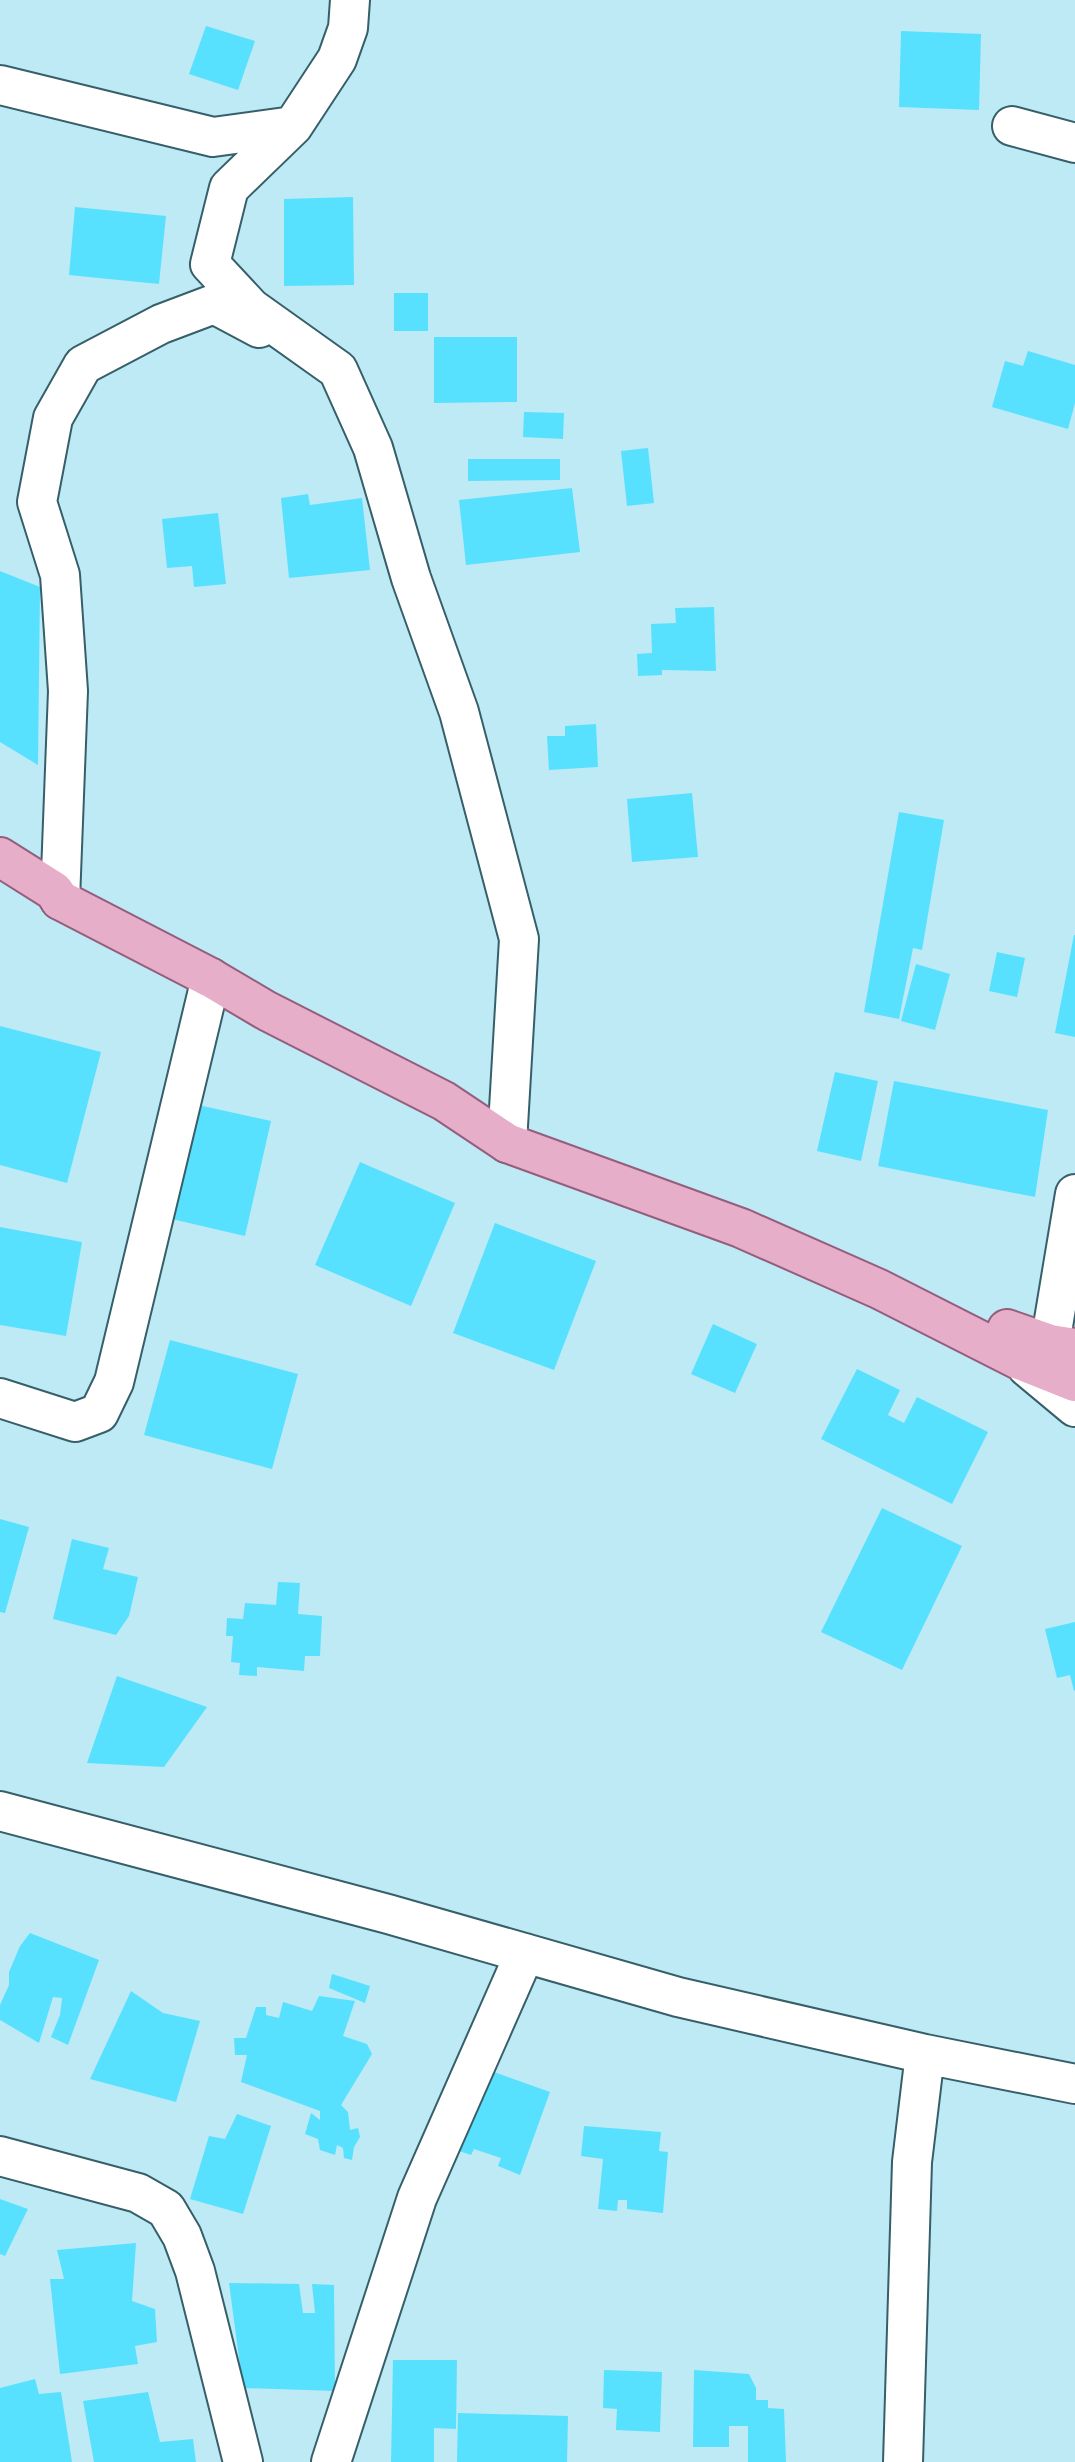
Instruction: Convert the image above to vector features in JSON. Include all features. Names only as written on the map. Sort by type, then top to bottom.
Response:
[{"type":"main road","points":[[0,857],[54,891],[60,900],[211,978],[267,1011],[444,1101],[507,1143],[741,1228],[933,1315],[1017,1331],[1048,1350],[1075,1382]]},
{"type":"street","points":[[350,0],[348,28],[337,59],[293,125],[229,188],[210,264],[251,308],[338,370],[373,448],[411,578],[459,712],[519,939],[507,1143]]},
{"type":"street","points":[[0,85],[213,137],[293,125]]},
{"type":"street","points":[[1012,125],[1075,143]]},
{"type":"street","points":[[60,900],[68,691],[60,575],[37,502],[52,418],[83,365],[161,324],[214,304],[338,370]]},
{"type":"street","points":[[0,1398],[75,1422],[99,1413],[114,1382],[211,978]]},
{"type":"street","points":[[1075,1194],[1048,1350],[1075,1407]]},
{"type":"street","points":[[1048,1350],[1075,1373]]},
{"type":"street","points":[[0,1811],[388,1914],[678,1997],[925,2054],[1075,2084]]},
{"type":"street","points":[[331,2462],[417,2198],[525,1953]]},
{"type":"street","points":[[903,2462],[912,2162],[925,2054]]},
{"type":"street","points":[[0,2156],[138,2193],[166,2209],[182,2236],[195,2271],[243,2462]]},
{"type":"building","points":[[206,26],[255,41],[238,90],[189,74]]},
{"type":"building","points":[[901,31],[981,34],[979,110],[899,107]]},
{"type":"building","points":[[353,197],[354,285],[284,286],[284,199]]},
{"type":"building","points":[[75,207],[166,216],[159,284],[69,275]]},
{"type":"building","points":[[394,293],[428,293],[428,331],[394,331]]},
{"type":"building","points":[[434,337],[517,337],[517,402],[434,403]]},
{"type":"building","points":[[1028,351],[1075,365],[1075,403],[1068,429],[992,407],[1005,361],[1023,366]]},
{"type":"building","points":[[524,412],[564,413],[563,439],[523,437]]},
{"type":"building","points":[[648,448],[654,503],[627,506],[621,451]]},
{"type":"building","points":[[468,459],[560,459],[560,480],[468,481]]},
{"type":"building","points":[[572,488],[580,552],[466,565],[459,500]]},
{"type":"building","points":[[308,494],[310,505],[362,498],[370,570],[289,578],[281,498]]},
{"type":"building","points":[[218,513],[226,584],[194,587],[192,566],[167,568],[162,519]]},
{"type":"building","points":[[0,571],[40,587],[38,765],[0,742]]},
{"type":"building","points":[[714,607],[716,671],[662,670],[662,675],[638,676],[637,654],[652,653],[651,624],[676,623],[675,608]]},
{"type":"building","points":[[596,724],[598,767],[549,770],[547,736],[565,736],[565,726]]},
{"type":"building","points":[[692,793],[698,857],[632,862],[627,799]]},
{"type":"building","points":[[899,812],[944,820],[922,950],[913,948],[899,1019],[864,1012]]},
{"type":"building","points":[[1075,935],[1075,1037],[1055,1033]]},
{"type":"building","points":[[997,952],[1025,958],[1017,997],[989,991]]},
{"type":"building","points":[[916,964],[950,974],[935,1030],[901,1021]]},
{"type":"building","points":[[0,1026],[101,1052],[67,1183],[0,1165]]},
{"type":"building","points":[[835,1072],[878,1081],[861,1161],[817,1151]]},
{"type":"building","points":[[894,1081],[1048,1110],[1035,1197],[878,1166]]},
{"type":"building","points":[[162,1097],[271,1121],[245,1236],[163,1217],[150,1152]]},
{"type":"building","points":[[360,1162],[455,1203],[411,1306],[315,1265]]},
{"type":"building","points":[[495,1223],[596,1261],[554,1370],[453,1333]]},
{"type":"building","points":[[0,1227],[82,1242],[66,1336],[0,1325]]},
{"type":"building","points":[[713,1324],[757,1344],[735,1393],[691,1374]]},
{"type":"building","points":[[170,1340],[298,1374],[272,1469],[144,1435]]},
{"type":"building","points":[[857,1369],[900,1390],[888,1415],[904,1423],[917,1397],[988,1432],[952,1504],[821,1439]]},
{"type":"building","points":[[882,1508],[962,1546],[902,1670],[821,1632]]},
{"type":"building","points":[[0,1519],[29,1527],[5,1613],[0,1612]]},
{"type":"building","points":[[72,1539],[109,1548],[103,1569],[138,1577],[129,1616],[116,1635],[53,1619]]},
{"type":"building","points":[[278,1582],[300,1583],[298,1614],[322,1616],[320,1656],[305,1656],[304,1671],[257,1667],[257,1676],[239,1675],[240,1663],[231,1662],[233,1636],[226,1636],[227,1618],[243,1619],[245,1603],[276,1605]]},
{"type":"building","points":[[1075,1622],[1074,1691],[1070,1675],[1057,1678],[1045,1629]]},
{"type":"building","points":[[117,1676],[207,1707],[164,1767],[87,1763]]},
{"type":"building","points":[[30,1933],[99,1960],[68,2045],[51,2037],[60,2015],[62,1998],[53,1997],[39,2043],[0,2020],[0,2005],[9,1985],[9,1972],[20,1946]]},
{"type":"building","points":[[332,1974],[370,1986],[365,2003],[329,1988]]},
{"type":"building","points":[[131,1991],[163,2013],[200,2021],[176,2102],[90,2079]]},
{"type":"building","points":[[319,1996],[355,2001],[343,2036],[367,2044],[372,2054],[341,2105],[348,2112],[350,2130],[358,2128],[360,2137],[354,2147],[352,2160],[344,2158],[343,2148],[337,2145],[335,2155],[320,2150],[318,2139],[305,2134],[311,2113],[320,2120],[320,2111],[241,2082],[247,2055],[235,2055],[234,2038],[246,2038],[256,2007],[266,2007],[266,2015],[279,2018],[283,2002],[312,2011]]},
{"type":"building","points":[[483,2068],[550,2092],[520,2175],[498,2166],[501,2158],[474,2149],[471,2155],[453,2149]]},
{"type":"building","points":[[237,2114],[271,2126],[243,2214],[190,2199],[209,2136],[225,2139]]},
{"type":"building","points":[[584,2126],[661,2132],[659,2151],[668,2152],[663,2213],[627,2209],[627,2200],[618,2200],[617,2211],[598,2209],[603,2159],[581,2156]]},
{"type":"building","points":[[0,2199],[28,2209],[5,2256],[0,2254]]},
{"type":"building","points":[[136,2243],[132,2301],[155,2309],[157,2342],[135,2346],[138,2364],[60,2374],[50,2279],[64,2279],[57,2250]]},
{"type":"building","points":[[229,2283],[299,2284],[303,2313],[315,2313],[312,2284],[334,2285],[335,2391],[243,2388]]},
{"type":"building","points":[[393,2360],[457,2360],[456,2429],[434,2428],[434,2462],[391,2462]]},
{"type":"building","points":[[604,2370],[662,2372],[660,2432],[616,2430],[617,2409],[603,2408]]},
{"type":"building","points":[[694,2370],[749,2374],[756,2388],[756,2400],[768,2400],[768,2408],[784,2409],[786,2462],[748,2462],[748,2426],[729,2426],[729,2447],[693,2447]]},
{"type":"building","points":[[35,2379],[39,2394],[61,2392],[72,2462],[0,2462],[0,2388]]},
{"type":"building","points":[[148,2392],[160,2442],[193,2439],[196,2462],[94,2462],[83,2401]]},
{"type":"building","points":[[458,2413],[568,2416],[567,2462],[457,2462]]}]
